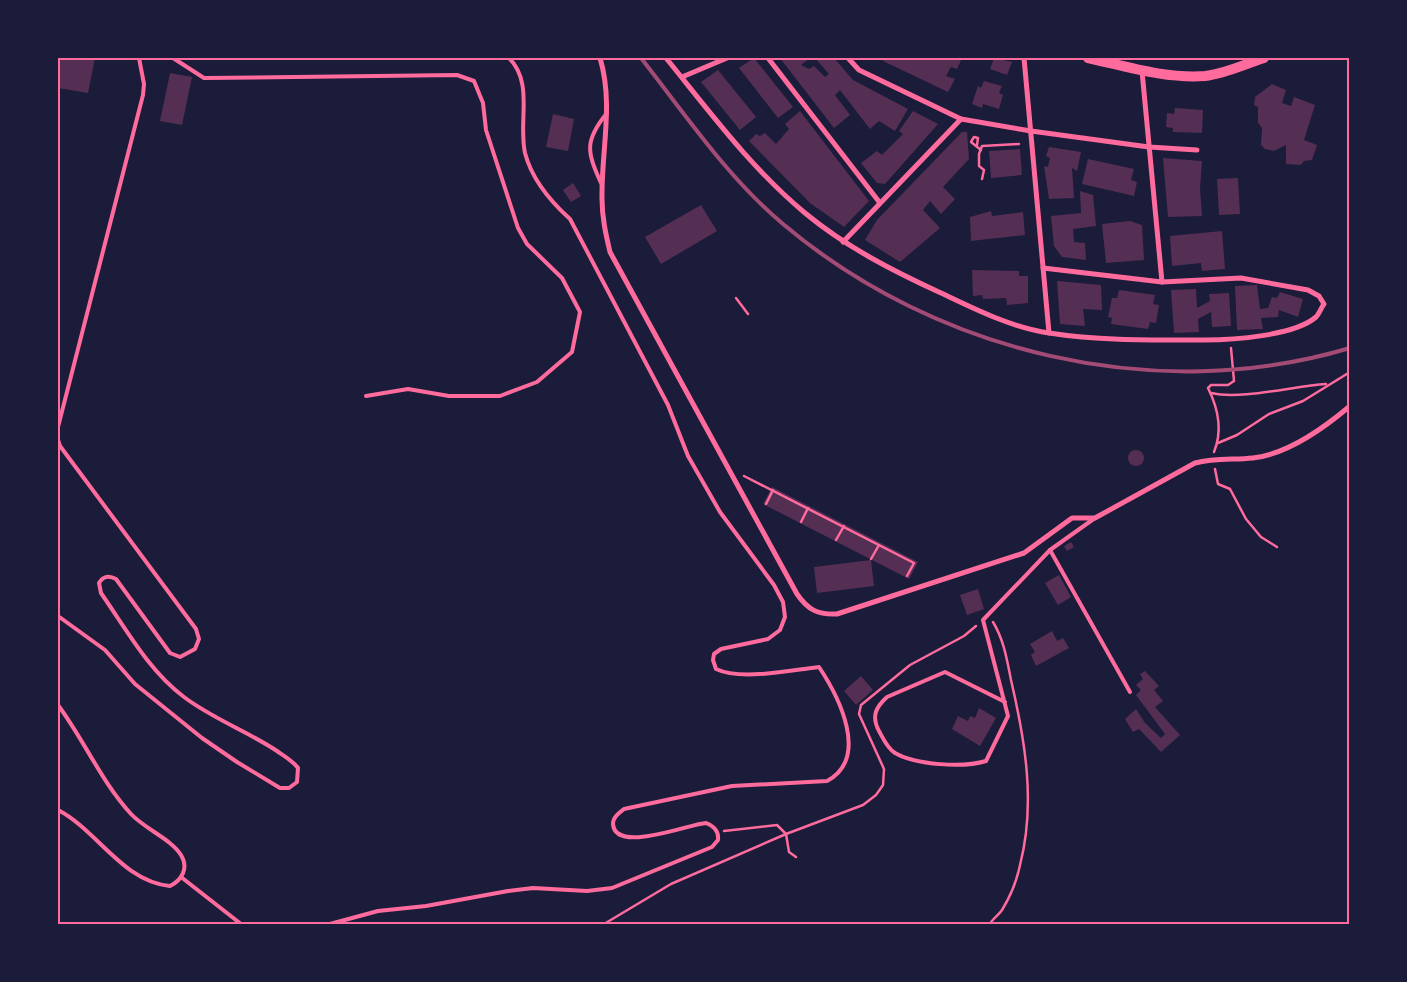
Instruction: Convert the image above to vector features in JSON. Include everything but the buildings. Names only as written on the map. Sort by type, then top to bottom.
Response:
[{"type":"main road","points":[[1088,58],[1142,70],[1204,76],[1220,73],[1264,58]]},
{"type":"street","points":[[600,58],[607,97],[602,186],[603,225],[610,252],[798,594],[805,605],[815,612],[837,614],[1024,553],[1072,518],[1095,518],[1195,463],[1212,459],[1254,458],[1283,449],[1319,429],[1350,406]]},
{"type":"street","points":[[666,58],[731,140],[769,180],[805,213],[843,242],[890,269],[966,305],[1022,326],[1049,333],[1144,340],[1211,340],[1258,337],[1306,323],[1317,316],[1324,304],[1319,296],[1308,290],[1241,278],[1162,282],[1043,268]]},
{"type":"street","points":[[682,76],[727,58]]},
{"type":"street","points":[[768,58],[880,203]]},
{"type":"street","points":[[848,58],[859,70],[961,119],[1030,131],[1149,147],[1197,150]]},
{"type":"street","points":[[1024,58],[1049,333]]},
{"type":"street","points":[[1142,70],[1162,282]]},
{"type":"street","points":[[843,242],[961,119]]},
{"type":"lane","points":[[58,427],[144,95],[139,58]]},
{"type":"lane","points":[[173,58],[204,78],[457,76],[474,81],[483,103],[486,130],[518,228],[527,244],[562,278],[580,312],[572,352],[537,382],[500,396],[448,396],[408,389],[366,396]]},
{"type":"lane","points":[[330,924],[378,911],[426,906],[508,891],[534,888],[587,891],[612,888],[712,847],[718,840],[718,832],[711,825],[699,824],[632,839],[621,836],[614,828],[613,823],[614,818],[624,809],[732,786],[827,781],[836,776],[844,767],[848,752],[841,704],[819,667],[747,674],[726,673],[716,669],[713,660],[714,654],[720,649],[768,639],[780,630],[785,617],[783,602],[774,584],[720,512],[688,456],[668,405],[570,219],[551,202],[536,180],[526,154],[522,128],[524,96],[521,78],[515,64],[508,58]]},
{"type":"lane","points":[[602,186],[590,157],[592,130],[606,113]]},
{"type":"lane","points":[[58,440],[60,446],[196,629],[199,639],[195,649],[180,657],[170,653],[116,579],[110,576],[103,578],[98,586],[101,593],[154,668],[168,684],[201,709],[254,735],[291,761],[298,768],[297,782],[289,788],[280,788],[202,738],[135,684],[104,650],[58,616]]},
{"type":"lane","points":[[1005,702],[945,672],[887,697],[879,704],[874,714],[876,725],[893,752],[926,764],[983,762],[989,757],[1008,716],[1005,702],[983,620],[1050,550],[1095,518]]},
{"type":"lane","points":[[1050,550],[1130,692]]},
{"type":"lane","points":[[58,705],[120,801],[142,824],[175,848],[181,855],[185,870],[182,877],[170,886],[151,882],[134,873],[81,824],[58,810]]},
{"type":"lane","points":[[182,877],[242,924]]},
{"type":"path","points":[[982,179],[984,170],[979,166],[982,146],[1019,144]]},
{"type":"path","points":[[977,145],[981,150]]},
{"type":"path","points":[[736,298],[748,314]]},
{"type":"path","points":[[1232,358],[1234,381],[1228,385],[1211,385],[1208,388],[1221,427],[1218,444],[1212,459],[1218,484],[1230,489],[1246,519],[1261,537],[1277,547]]},
{"type":"path","points":[[1218,444],[1237,436],[1269,414],[1303,401],[1327,384],[1350,372]]},
{"type":"path","points":[[1211,393],[1222,396],[1245,395],[1327,384]]},
{"type":"path","points":[[740,474],[914,563],[907,576]]},
{"type":"path","points":[[766,504],[773,490]]},
{"type":"path","points":[[801,522],[808,508]]},
{"type":"path","points":[[836,540],[844,526]]},
{"type":"path","points":[[871,559],[879,545]]},
{"type":"path","points":[[989,614],[1001,635],[1021,723],[1027,762],[1028,791],[1020,864],[1007,901],[990,924]]},
{"type":"path","points":[[718,832],[777,825],[786,834],[789,852],[796,857]]},
{"type":"railway","points":[[641,58],[725,166],[783,224],[843,269],[909,306],[978,335],[1051,356],[1126,368],[1201,371],[1276,365],[1350,348]]}]
